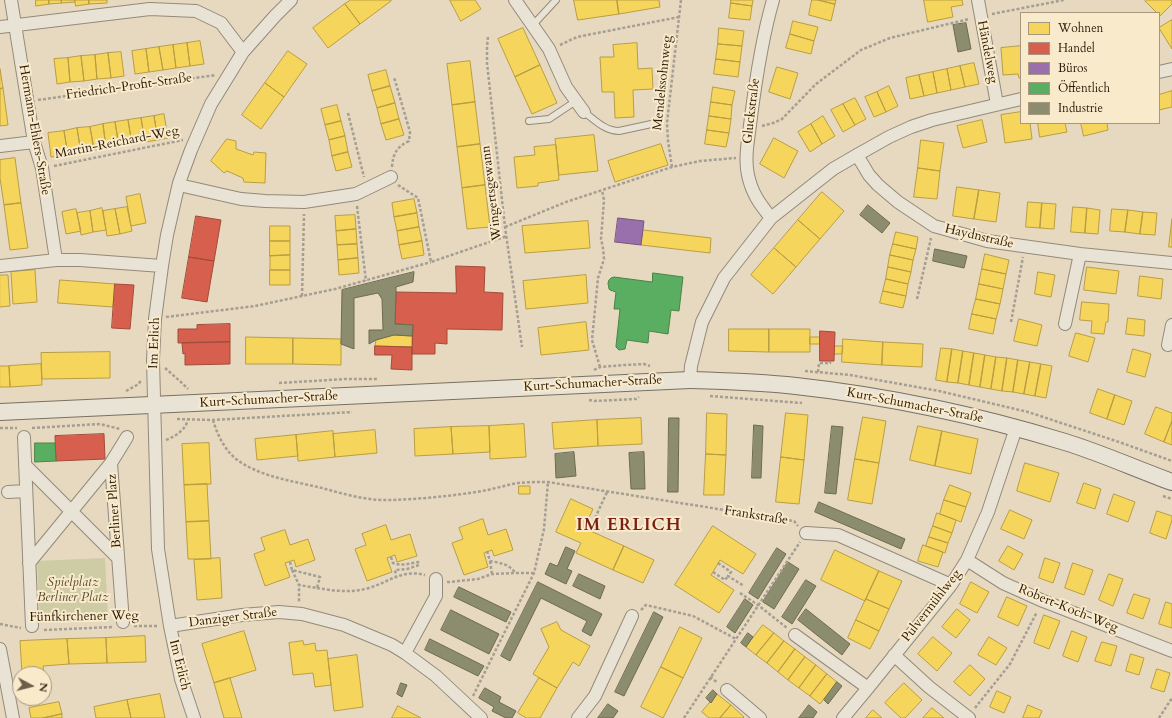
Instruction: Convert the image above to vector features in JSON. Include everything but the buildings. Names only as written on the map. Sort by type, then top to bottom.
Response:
[{"type":"main road","name":"Kurt-Schumacher-Straße","points":[[0,412],[690,380],[744,382],[830,390],[929,406],[992,421],[1101,454],[1172,482]]},
{"type":"street","name":"Hermann-Ehlers-Straße","points":[[11,0],[34,142],[42,168],[56,260]]},
{"type":"street","name":"Im Erlich","points":[[194,718],[181,679],[170,626],[158,549],[153,360],[155,319],[162,266],[167,235],[179,185],[189,155],[212,104],[243,52],[274,16],[291,0]]},
{"type":"street","points":[[514,0],[549,50],[566,87],[584,112]]},
{"type":"street","name":"Gluckstraße","points":[[771,218],[756,199],[748,175],[746,157],[760,55],[774,0]]},
{"type":"street","name":"Händelweg","points":[[978,0],[997,104]]},
{"type":"street","points":[[0,27],[150,9],[196,11],[221,23],[243,52]]},
{"type":"street","points":[[1160,72],[1172,69]]},
{"type":"street","points":[[690,380],[691,366],[702,322],[724,278],[771,218],[833,169],[889,137],[911,127],[938,118],[1020,99]]},
{"type":"street","points":[[0,146],[34,142]]},
{"type":"street","name":"Haydnstraße","points":[[857,155],[869,175],[878,184],[898,202],[934,226],[987,241],[1080,254],[1172,263]]},
{"type":"street","points":[[179,185],[241,199],[265,202],[304,202],[360,192],[391,177]]},
{"type":"street","points":[[1065,324],[1080,254]]},
{"type":"street","points":[[0,266],[56,260],[80,260],[162,266]]},
{"type":"street","points":[[1168,345],[1172,325]]},
{"type":"street","name":"Pulvermühlweg","points":[[842,718],[951,585],[967,560],[988,512],[1016,428]]},
{"type":"street","points":[[26,431],[25,465],[33,628]]},
{"type":"street","name":"Berliner Platz","points":[[29,563],[111,464],[126,433]]},
{"type":"street","name":"Berliner Platz","points":[[111,464],[123,625]]},
{"type":"street","name":"Berliner Platz","points":[[25,465],[118,558]]},
{"type":"street","points":[[8,492],[26,491]]},
{"type":"street","points":[[806,533],[838,535],[951,585]]},
{"type":"street","name":"Robert-Koch-Weg","points":[[967,560],[1003,583],[1043,601],[1172,651]]},
{"type":"street","points":[[405,653],[436,596],[436,579]]},
{"type":"street","name":"Danziger Straße","points":[[170,626],[272,612],[299,614],[344,625],[392,645],[405,653],[436,676],[481,718]]},
{"type":"street","points":[[578,718],[595,696],[632,616]]},
{"type":"street","points":[[795,635],[868,688]]},
{"type":"street","points":[[0,649],[12,718]]},
{"type":"street","points":[[894,655],[929,687],[968,717]]},
{"type":"street","points":[[727,690],[760,718]]},
{"type":"lane","points":[[532,26],[556,0]]},
{"type":"lane","points":[[529,121],[549,119],[576,101]]},
{"type":"lane","points":[[584,112],[613,131],[619,132],[656,124]]},
{"type":"path","name":"Mendelssohnweg","points":[[672,167],[667,122],[681,0]]},
{"type":"path","points":[[750,126],[766,125],[782,119],[816,84],[852,56],[874,44],[890,38],[981,16],[1064,0]]},
{"type":"path","points":[[549,50],[577,37],[680,17]]},
{"type":"path","name":"Wingertsgewann","points":[[488,37],[487,63],[507,236],[522,347]]},
{"type":"path","name":"Friedrich-Profit-Straße","points":[[27,102],[230,73]]},
{"type":"path","points":[[394,77],[410,132],[409,140],[399,146],[392,160],[391,177],[400,187],[418,198],[432,262]]},
{"type":"path","points":[[348,113],[364,175],[360,192],[366,281]]},
{"type":"path","name":"Martin-Reichard-Weg","points":[[42,168],[197,137]]},
{"type":"path","points":[[506,227],[566,202],[672,167],[700,161],[746,157]]},
{"type":"path","points":[[600,367],[592,340],[598,278],[604,259],[601,238],[604,200],[602,190]]},
{"type":"path","points":[[302,296],[304,202]]},
{"type":"path","name":"Haydnstraße","points":[[917,299],[934,226]]},
{"type":"path","points":[[155,319],[255,306],[366,281],[432,262],[507,236]]},
{"type":"path","name":"Haydnstraße","points":[[1011,322],[1025,246]]},
{"type":"path","points":[[818,372],[819,363],[830,363],[830,361]]},
{"type":"path","points":[[588,400],[629,399],[641,396]]},
{"type":"path","points":[[704,396],[804,403]]},
{"type":"path","name":"Frankstraße","points":[[211,402],[213,420],[225,446],[235,458],[248,466],[286,480],[374,500],[429,497],[481,491],[516,484],[548,482],[794,521],[806,533]]},
{"type":"path","points":[[188,420],[213,420],[353,412]]},
{"type":"path","points":[[0,428],[26,431],[100,424],[126,433]]},
{"type":"path","points":[[1161,457],[1163,462]]},
{"type":"path","points":[[468,705],[534,574],[544,529],[548,482]]},
{"type":"path","points":[[591,527],[607,492]]},
{"type":"path","points":[[1158,493],[1172,499]]},
{"type":"path","points":[[684,718],[806,533]]},
{"type":"path","points":[[487,551],[492,574]]},
{"type":"path","points":[[391,557],[396,576]]},
{"type":"path","points":[[490,561],[504,564],[515,573]]},
{"type":"path","points":[[290,562],[299,585],[299,614]]},
{"type":"path","points":[[392,563],[407,565],[418,562],[419,565],[395,570]]},
{"type":"path","points":[[712,572],[725,580],[731,572],[718,563]]},
{"type":"path","points":[[292,570],[320,577],[317,588]]},
{"type":"path","points":[[299,585],[331,590],[352,591],[369,588],[396,576],[417,573],[450,582],[478,579],[492,574],[534,574]]},
{"type":"path","points":[[728,576],[744,586]]},
{"type":"path","points":[[740,593],[758,605],[795,635]]},
{"type":"path","points":[[968,717],[1010,664],[1043,601]]},
{"type":"path","points":[[632,616],[646,605],[693,616],[736,639]]},
{"type":"path","name":"Fünfkirchener Weg","points":[[0,624],[33,628],[123,625],[170,626]]},
{"type":"path","points":[[1159,718],[1172,698]]},
{"type":"green space","name":"Spielplatz Berliner Platz","points":[[105,558],[108,620],[40,623],[37,561]]},
{"type":"district","name":"IM ERLICH","points":[[629,526]]}]
